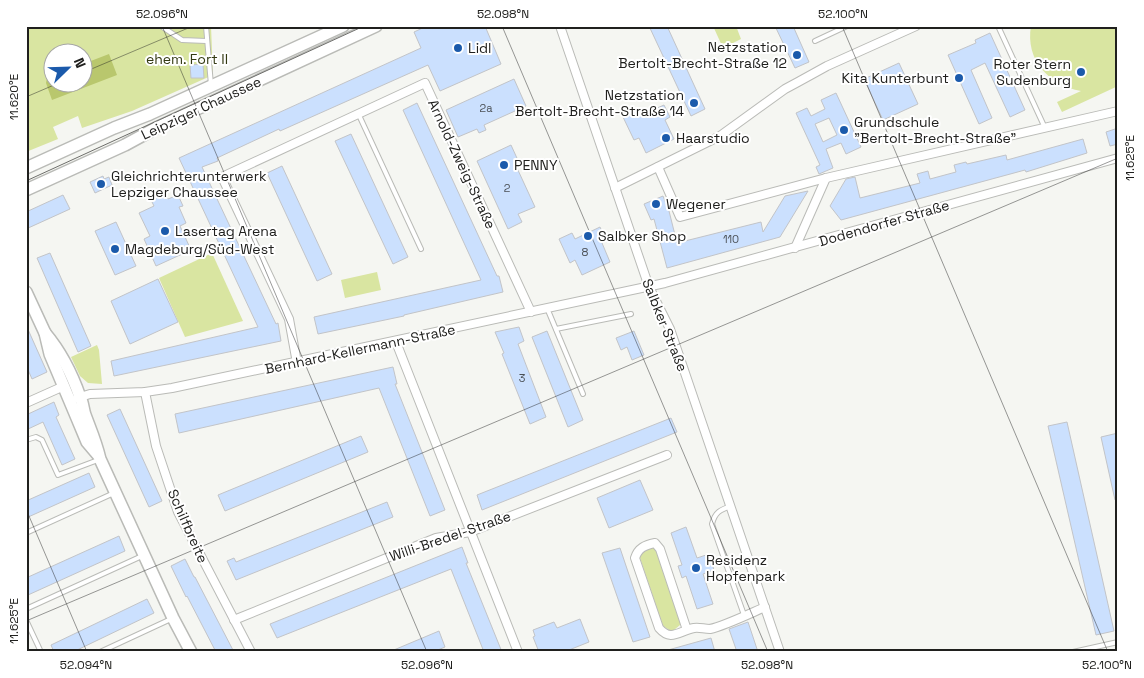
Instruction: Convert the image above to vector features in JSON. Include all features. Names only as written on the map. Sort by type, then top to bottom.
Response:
[{"type":"main road","name":"Leipziger Chaussee","points":[[26,168],[114,128],[212,87],[343,26]]},
{"type":"main road","name":"Leipziger Chaussee","points":[[26,190],[376,26]]},
{"type":"main road","points":[[26,292],[45,333],[50,354],[64,386],[76,399],[85,414],[95,437],[100,459],[190,652]]},
{"type":"main road","points":[[45,333],[59,350],[76,399]]},
{"type":"street","name":"Salbker Straße","points":[[560,26],[649,287],[670,329],[780,652]]},
{"type":"street","points":[[615,188],[720,136],[785,89],[827,66],[916,26]]},
{"type":"street","name":"Arnold-Zweig-Straße","points":[[297,363],[289,319],[222,177],[425,83],[531,312]]},
{"type":"street","points":[[658,167],[680,217],[826,178],[1118,111]]},
{"type":"street","name":"Dodendorfer Straße","points":[[649,287],[1118,158]]},
{"type":"street","points":[[795,248],[826,178]]},
{"type":"street","name":"Bernhard-Kellermann-Straße","points":[[76,399],[90,394],[145,392],[172,388],[649,287]]},
{"type":"street","points":[[396,342],[518,652]]},
{"type":"street","points":[[26,403],[64,386]]},
{"type":"street","name":"Schilfbreite","points":[[145,392],[156,446],[178,512],[251,652]]},
{"type":"street","name":"Willi-Bredel-Straße","points":[[234,620],[436,538],[470,532],[667,455]]},
{"type":"street","points":[[687,630],[660,550],[655,544],[647,544],[637,552],[635,558],[658,628],[663,633],[669,635],[687,630],[694,628],[712,628],[765,607]]},
{"type":"lane","points":[[161,26],[182,40],[206,41]]},
{"type":"lane","points":[[206,26],[209,82],[212,87]]},
{"type":"lane","points":[[815,41],[847,26]]},
{"type":"lane","points":[[998,26],[1045,128]]},
{"type":"lane","points":[[358,113],[421,249]]},
{"type":"lane","points":[[547,308],[582,394]]},
{"type":"lane","points":[[556,329],[631,314]]},
{"type":"lane","points":[[26,440],[36,437],[42,440],[58,475],[100,459]]},
{"type":"lane","points":[[26,533],[116,492]]},
{"type":"lane","points":[[731,506],[719,511],[714,516],[712,524],[744,615]]},
{"type":"lane","points":[[26,609],[144,555]]},
{"type":"lane","points":[[100,652],[173,618]]},
{"type":"lane","points":[[26,620],[41,652]]},
{"type":"lane","points":[[1073,652],[1118,642]]},
{"type":"green space","name":"ehem. Fort II","points":[[26,26],[211,26],[213,75],[132,111],[82,128],[78,116],[53,127],[58,139],[26,152]]},
{"type":"green space","points":[[713,26],[736,26],[741,39],[723,48]]},
{"type":"green space","name":"Roter Stern Sudenburg","points":[[1031,26],[1118,26],[1118,86],[1062,112],[1057,102],[1081,91],[1059,83],[1042,69],[1032,50]]},
{"type":"green space","points":[[212,253],[243,321],[185,337],[159,278]]},
{"type":"green space","points":[[377,272],[381,290],[345,298],[341,280]]},
{"type":"green space","points":[[97,345],[102,384],[88,383],[80,376],[71,357]]},
{"type":"green space","points":[[649,547],[657,551],[680,619],[680,625],[671,631],[663,626],[640,558],[640,552]]},
{"type":"shaded area","points":[[109,54],[117,75],[92,85],[92,61]]},
{"type":"shaded area","points":[[49,92],[73,92],[52,100]]},
{"type":"building","points":[[427,26],[485,26],[501,64],[440,91],[428,65],[280,131],[279,129],[217,158],[218,161],[202,167],[276,324],[278,323],[281,341],[114,376],[111,361],[258,327],[179,158],[421,48],[414,32]]},
{"type":"building","points":[[649,26],[667,26],[705,109],[691,116]]},
{"type":"building","points":[[775,26],[793,26],[809,62],[795,68]]},
{"type":"building","name":"Kita Kunterbunt","points":[[990,33],[1025,110],[1010,117],[985,63],[971,70],[992,118],[979,124],[948,55],[976,43],[975,40]]},
{"type":"building","points":[[899,63],[918,104],[883,120],[864,79]]},
{"type":"building","points":[[203,64],[204,78],[191,78],[190,65]]},
{"type":"building","points":[[514,79],[526,106],[484,125],[486,130],[479,133],[477,129],[458,137],[446,110]]},
{"type":"building","name":"Grundschule \"Bertolt-Brecht-Straße\"","points":[[836,93],[861,147],[846,154],[841,143],[826,149],[833,168],[819,174],[816,167],[820,165],[796,113],[807,108],[811,116],[825,109],[821,100]],"holes":[[[829,118],[837,135],[823,142],[815,124]]]},
{"type":"building","points":[[417,103],[497,276],[499,276],[503,292],[318,334],[314,317],[481,280],[403,110]]},
{"type":"building","points":[[664,105],[670,117],[665,120],[674,139],[646,153],[639,138],[634,140],[623,117],[636,111],[639,116]]},
{"type":"building","points":[[1118,128],[1118,144],[1110,146],[1106,132]]},
{"type":"building","points":[[351,134],[408,257],[393,264],[335,141]]},
{"type":"building","points":[[1083,139],[1087,153],[1026,172],[1025,170],[841,220],[830,206],[846,179],[855,177],[860,198],[920,183],[917,174],[928,171],[930,179],[956,172],[954,165],[1006,155],[1007,160]]},
{"type":"building","points":[[511,145],[521,167],[517,168],[535,207],[518,214],[522,222],[508,229],[477,161]]},
{"type":"building","points":[[282,166],[332,274],[317,281],[267,173]]},
{"type":"building","name":"Gleichrichterunterwerk Lepziger Chaussee","points":[[103,176],[104,179],[109,177],[112,185],[95,193],[90,182]]},
{"type":"building","points":[[808,191],[780,237],[667,268],[654,219],[651,220],[644,204],[663,196],[677,243],[761,222],[763,232],[785,196]]},
{"type":"building","name":"Lasertag Arena","points":[[165,192],[168,199],[178,195],[183,206],[179,207],[186,223],[180,226],[191,250],[156,266],[144,239],[150,236],[139,213],[154,206],[150,198]]},
{"type":"building","points":[[63,195],[70,209],[26,229],[26,212]]},
{"type":"building","name":"Magdeburg/Süd-West","points":[[116,222],[136,266],[115,275],[95,231]]},
{"type":"building","points":[[600,227],[606,241],[602,243],[610,262],[582,275],[575,260],[570,263],[559,239],[572,233],[575,239]]},
{"type":"building","points":[[50,253],[91,346],[78,352],[37,258]]},
{"type":"building","points":[[158,279],[178,322],[130,344],[111,301]]},
{"type":"building","points":[[26,325],[47,372],[32,379],[26,365]]},
{"type":"building","points":[[519,327],[524,341],[518,344],[546,417],[530,424],[495,332]]},
{"type":"building","points":[[547,331],[583,420],[568,427],[532,337]]},
{"type":"building","points":[[634,331],[644,355],[632,360],[627,347],[621,350],[616,338]]},
{"type":"building","points":[[393,367],[397,384],[395,384],[445,510],[430,516],[379,388],[179,433],[175,414]]},
{"type":"building","points":[[54,402],[59,415],[56,417],[75,459],[62,465],[43,422],[26,430],[26,415]]},
{"type":"building","points":[[120,409],[162,501],[149,507],[107,415]]},
{"type":"building","points":[[671,418],[677,432],[482,510],[477,495]]},
{"type":"building","points":[[1067,422],[1114,631],[1096,635],[1048,426]]},
{"type":"building","points":[[1118,433],[1118,499],[1115,500],[1101,437]]},
{"type":"building","points":[[361,436],[368,452],[225,511],[218,495]]},
{"type":"building","points":[[89,473],[95,487],[26,518],[26,501]]},
{"type":"building","points":[[640,480],[653,510],[609,528],[597,498]]},
{"type":"building","points":[[387,502],[393,517],[236,580],[227,561],[234,558],[236,562]]},
{"type":"building","name":"Residenz Hopfenpark","points":[[686,527],[697,558],[709,554],[714,570],[703,574],[713,604],[697,609],[686,576],[682,578],[678,566],[682,565],[671,533]]},
{"type":"building","points":[[119,536],[125,551],[28,595],[26,591],[26,578]]},
{"type":"building","points":[[462,547],[468,563],[466,563],[502,652],[484,652],[451,569],[277,638],[270,624]]},
{"type":"building","points":[[620,548],[650,637],[633,642],[602,553]]},
{"type":"building","points":[[185,559],[234,652],[216,652],[186,597],[171,566]]},
{"type":"building","points":[[147,599],[154,613],[73,652],[54,652],[51,645]]},
{"type":"building","points":[[580,619],[589,642],[564,652],[539,652],[533,637],[535,636],[533,630],[554,622],[557,628]]},
{"type":"building","points":[[748,622],[758,652],[737,652],[729,629]]},
{"type":"building","points":[[439,631],[445,647],[433,652],[389,652]]},
{"type":"building","points":[[711,638],[715,652],[668,652],[668,650]]},
{"type":"tram line","points":[[26,181],[364,26]]},
{"type":"place","name":"Lidl","points":[[458,48]]},
{"type":"place","name":"Netzstation Bertolt-Brecht-Straße 12","points":[[797,55]]},
{"type":"place","name":"Roter Stern Sudenburg","points":[[1081,72]]},
{"type":"place","name":"Kita Kunterbunt","points":[[959,78]]},
{"type":"place","name":"Netzstation Bertolt-Brecht-Straße 14","points":[[694,103]]},
{"type":"place","name":"Grundschule \"Bertolt-Brecht-Straße\"","points":[[844,130]]},
{"type":"place","name":"Haarstudio","points":[[666,138]]},
{"type":"place","name":"PENNY","points":[[504,165]]},
{"type":"place","name":"Gleichrichterunterwerk Lepziger Chaussee","points":[[101,184]]},
{"type":"place","name":"Wegener","points":[[656,204]]},
{"type":"place","name":"Lasertag Arena","points":[[165,231]]},
{"type":"place","name":"Salbker Shop","points":[[588,236]]},
{"type":"place","name":"Magdeburg/Süd-West","points":[[115,249]]},
{"type":"place","name":"Residenz Hopfenpark","points":[[696,568]]}]
